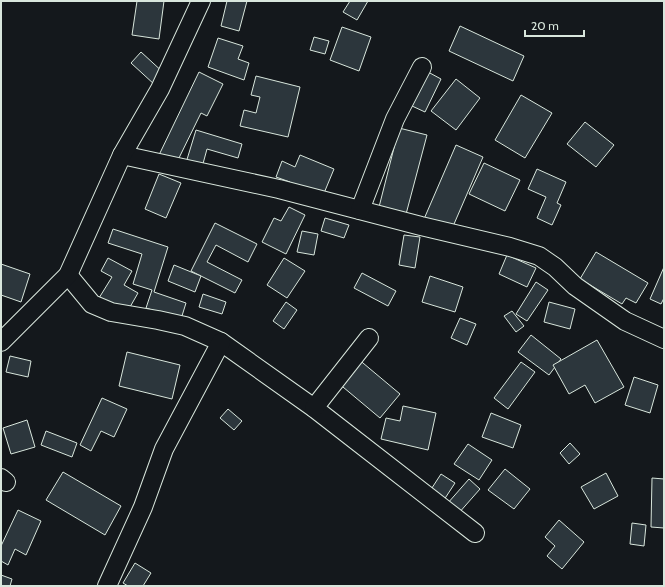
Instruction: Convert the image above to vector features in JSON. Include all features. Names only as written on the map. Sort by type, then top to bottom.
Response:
[{"type":"street","points":[[1,342],[68,275],[122,156],[160,89],[201,1]]},
{"type":"street","points":[[360,210],[395,119],[422,67]]},
{"type":"street","points":[[122,156],[280,189],[510,247],[539,256],[555,267],[575,286],[625,321],[664,339]]},
{"type":"street","points":[[68,275],[92,304],[110,312],[185,326],[221,342],[314,408],[476,533]]},
{"type":"street","points":[[314,408],[369,338]]},
{"type":"street","points":[[107,586],[144,507],[164,449],[221,342]]},
{"type":"building","points":[[137,1],[164,1],[159,39],[132,35]]},
{"type":"building","points":[[227,1],[247,1],[239,31],[221,26]]},
{"type":"building","points":[[350,1],[368,1],[357,20],[343,12]]},
{"type":"building","points":[[460,26],[524,56],[513,81],[449,51]]},
{"type":"building","points":[[342,27],[371,37],[359,71],[330,60]]},
{"type":"building","points":[[314,37],[329,41],[325,54],[310,50]]},
{"type":"building","points":[[218,38],[243,46],[238,59],[249,63],[244,80],[208,67]]},
{"type":"building","points":[[141,52],[165,74],[155,85],[131,63]]},
{"type":"building","points":[[199,72],[223,84],[207,116],[201,113],[176,164],[159,155]]},
{"type":"building","points":[[428,72],[441,79],[425,112],[412,106]]},
{"type":"building","points":[[256,76],[300,87],[288,137],[240,126],[244,110],[256,113],[260,97],[251,95]]},
{"type":"building","points":[[456,79],[480,98],[456,130],[431,111]]},
{"type":"building","points":[[521,95],[552,113],[525,158],[495,140]]},
{"type":"building","points":[[585,122],[614,145],[596,167],[567,144]]},
{"type":"building","points":[[399,128],[427,135],[405,218],[378,211]]},
{"type":"building","points":[[196,130],[242,144],[238,158],[207,149],[201,171],[185,166]]},
{"type":"building","points":[[456,145],[483,157],[451,231],[424,219]]},
{"type":"building","points":[[300,155],[334,169],[322,198],[289,184],[290,182],[276,177],[282,161],[295,167]]},
{"type":"building","points":[[484,163],[520,180],[505,211],[469,194]]},
{"type":"building","points":[[537,169],[566,182],[557,203],[561,205],[552,225],[537,218],[546,197],[528,189]]},
{"type":"building","points":[[159,174],[181,183],[166,218],[145,209]]},
{"type":"building","points":[[289,207],[305,215],[286,254],[262,242],[274,218],[281,221]]},
{"type":"building","points":[[325,218],[349,225],[344,238],[321,231]]},
{"type":"building","points":[[215,223],[257,244],[248,262],[216,245],[207,262],[242,280],[235,293],[191,271]]},
{"type":"building","points":[[113,229],[168,247],[154,292],[186,303],[181,319],[146,308],[152,290],[133,284],[142,254],[108,243]]},
{"type":"building","points":[[302,231],[318,234],[314,255],[297,252]]},
{"type":"building","points":[[404,235],[420,237],[415,268],[399,265]]},
{"type":"building","points":[[596,252],[648,283],[636,303],[626,298],[622,304],[580,279]]},
{"type":"building","points":[[507,255],[536,268],[527,287],[499,274]]},
{"type":"building","points":[[108,258],[132,271],[124,285],[138,293],[126,314],[99,298],[112,277],[101,271]]},
{"type":"building","points":[[284,258],[305,271],[287,298],[267,285]]},
{"type":"building","points":[[1,264],[30,274],[21,302],[1,295]]},
{"type":"building","points":[[174,265],[201,276],[195,292],[168,281]]},
{"type":"building","points":[[664,267],[664,298],[661,304],[650,299]]},
{"type":"building","points":[[362,273],[396,291],[388,306],[354,288]]},
{"type":"building","points":[[430,276],[463,287],[455,312],[422,302]]},
{"type":"building","points":[[536,282],[548,290],[527,321],[516,314]]},
{"type":"building","points":[[203,294],[226,302],[222,314],[199,307]]},
{"type":"building","points":[[286,302],[297,310],[284,329],[273,321]]},
{"type":"building","points":[[549,302],[575,309],[570,329],[544,322]]},
{"type":"building","points":[[512,311],[524,326],[516,332],[504,316]]},
{"type":"building","points":[[460,318],[476,324],[467,345],[451,338]]},
{"type":"building","points":[[531,335],[561,359],[549,375],[518,352]]},
{"type":"building","points":[[597,340],[624,387],[595,403],[585,385],[569,394],[553,365]]},
{"type":"building","points":[[127,352],[180,365],[172,399],[119,386]]},
{"type":"building","points":[[10,356],[31,361],[28,377],[6,372]]},
{"type":"building","points":[[357,358],[400,394],[380,418],[337,382]]},
{"type":"building","points":[[521,362],[535,372],[508,409],[494,398]]},
{"type":"building","points":[[634,377],[658,385],[650,413],[625,405]]},
{"type":"building","points":[[102,398],[127,409],[114,437],[101,431],[91,451],[80,445]]},
{"type":"building","points":[[403,406],[436,413],[428,450],[381,439],[386,418],[400,421]]},
{"type":"building","points":[[228,409],[242,421],[234,430],[220,418]]},
{"type":"building","points":[[491,413],[521,425],[513,448],[482,437]]},
{"type":"building","points":[[27,420],[35,447],[11,454],[3,428]]},
{"type":"building","points":[[46,431],[77,443],[72,457],[41,445]]},
{"type":"building","points":[[570,443],[580,454],[569,464],[560,453]]},
{"type":"building","points":[[468,444],[492,460],[479,480],[454,464]]},
{"type":"building","points":[[505,469],[530,489],[514,509],[488,490]]},
{"type":"building","points":[[63,472],[121,506],[105,535],[46,500]]},
{"type":"building","points":[[606,473],[618,496],[594,509],[581,487]]},
{"type":"building","points":[[441,474],[455,483],[442,503],[428,494]]},
{"type":"building","points":[[652,478],[664,479],[664,528],[651,527]]},
{"type":"building","points":[[469,479],[480,489],[458,514],[447,504]]},
{"type":"building","points":[[18,510],[41,521],[26,555],[15,549],[8,565],[1,561],[1,546]]},
{"type":"building","points":[[559,520],[584,542],[562,569],[547,556],[555,546],[545,537]]},
{"type":"building","points":[[632,523],[646,525],[644,546],[630,544]]},
{"type":"building","points":[[135,563],[151,573],[143,586],[128,586],[123,583]]},
{"type":"building","points":[[1,575],[12,579],[10,586],[1,586]]}]
